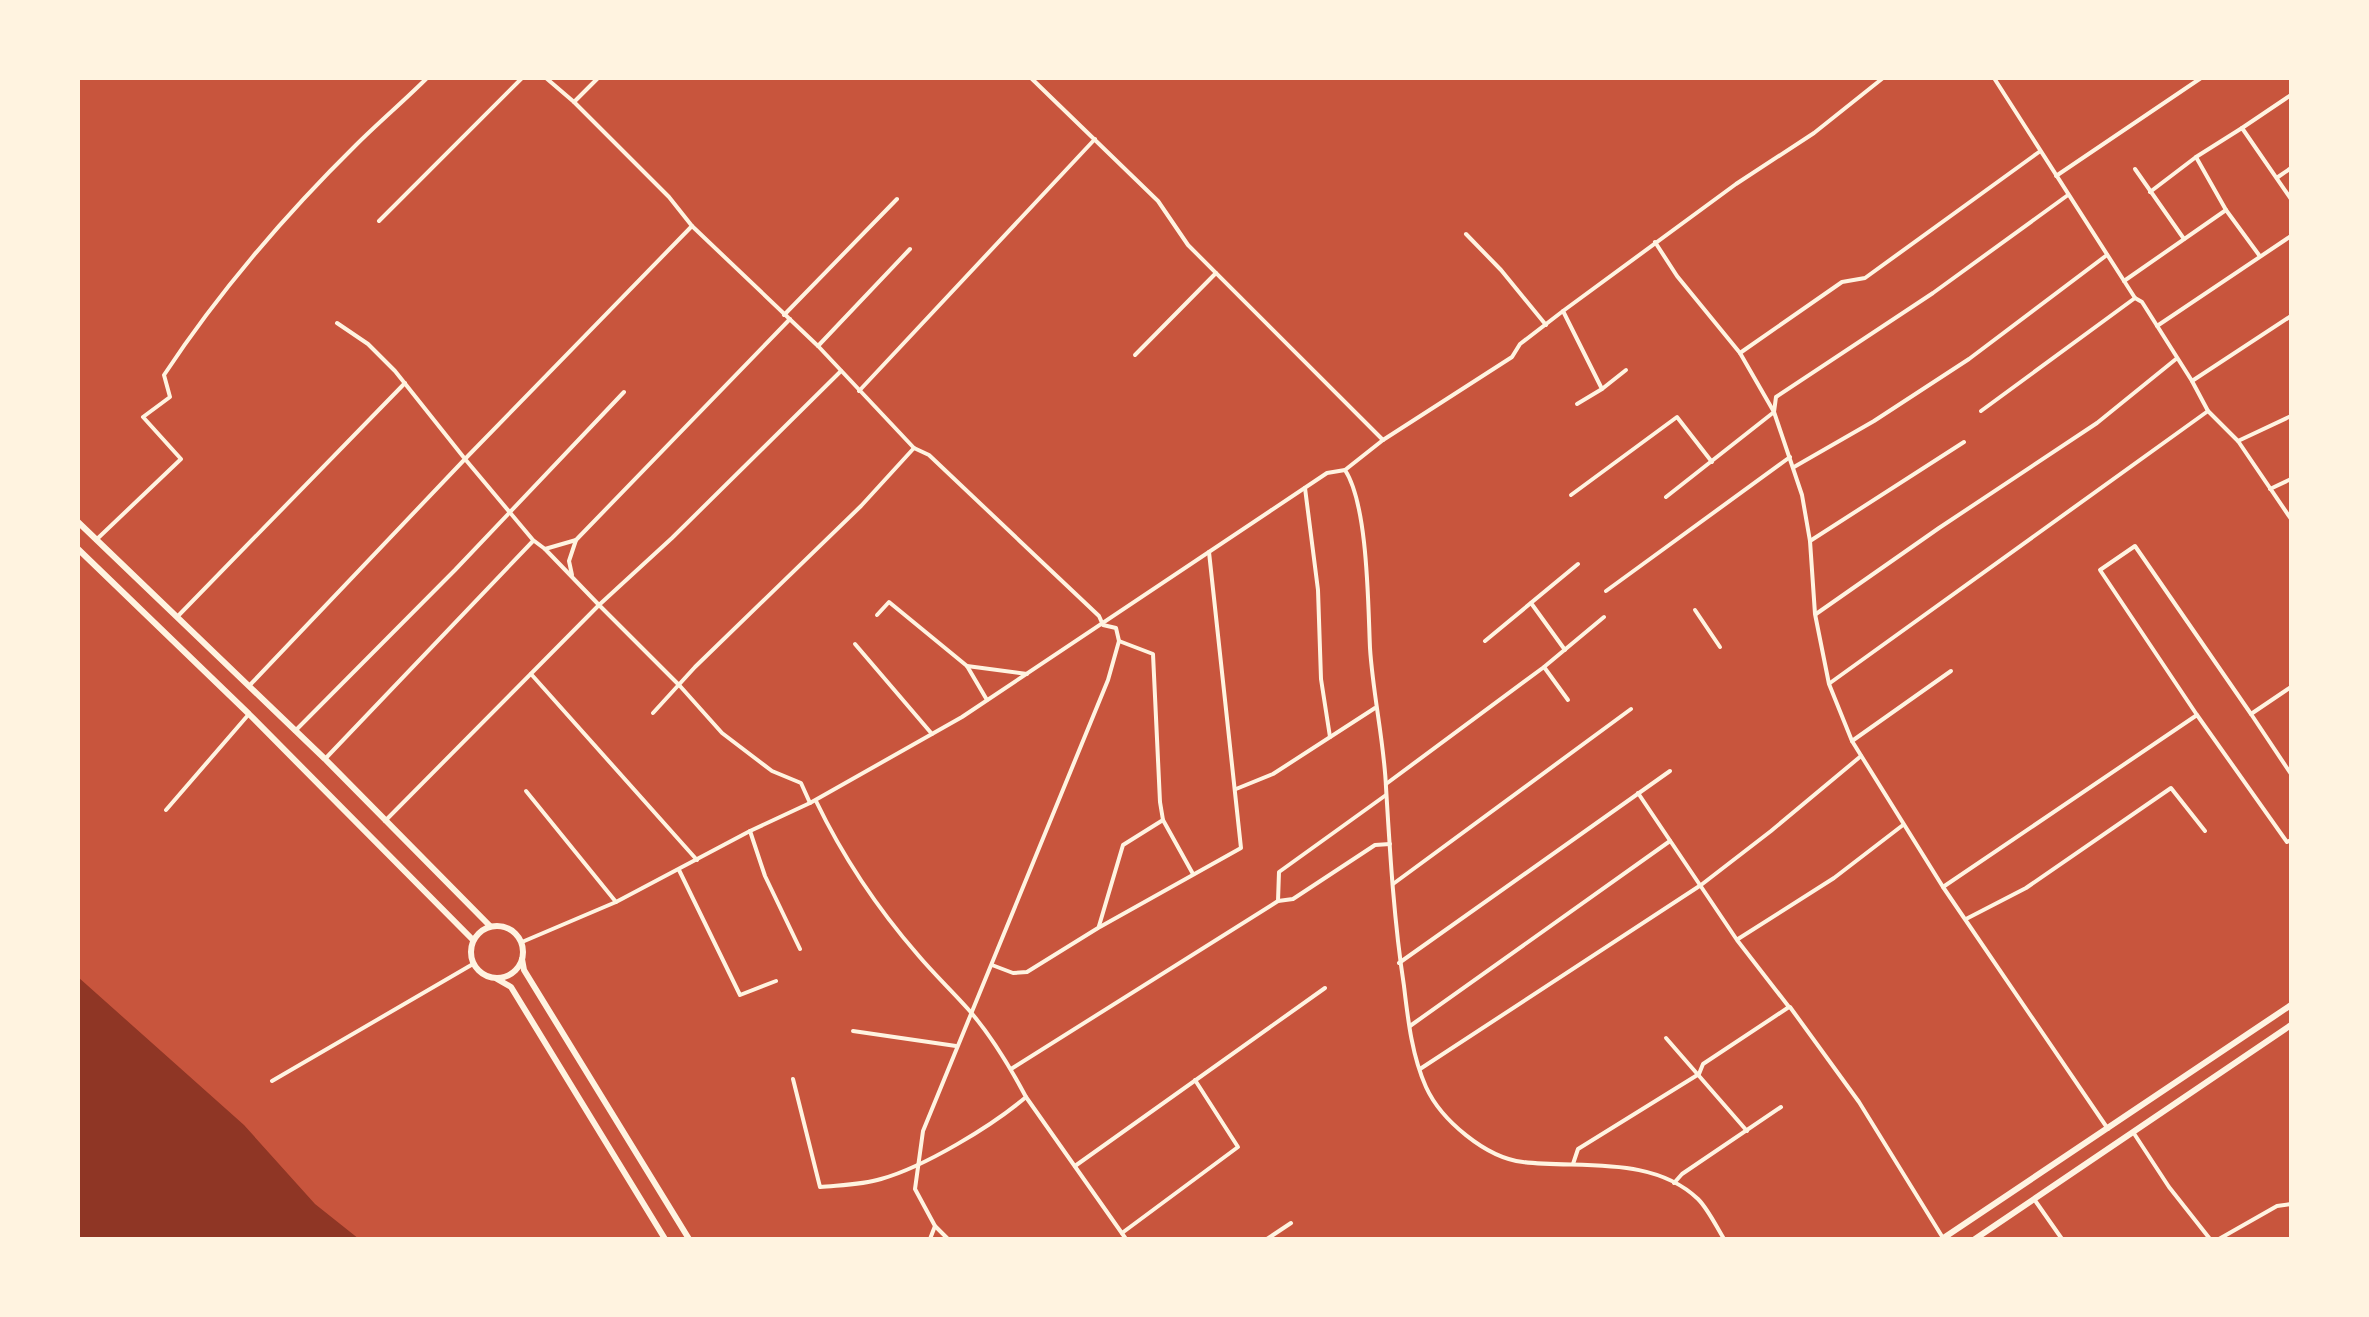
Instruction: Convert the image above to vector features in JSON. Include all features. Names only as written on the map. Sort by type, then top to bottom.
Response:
[{"type":"main road","points":[[78,522],[325,759],[490,926]]},
{"type":"main road","points":[[78,549],[249,714],[473,940]]},
{"type":"main road","points":[[665,1239],[511,987],[483,975],[473,964],[470,948],[483,929],[498,925],[512,930],[522,942],[524,970],[689,1239]]},
{"type":"main road","points":[[497,979],[510,975],[522,959]]},
{"type":"main road","points":[[1943,1239],[2291,1005]]},
{"type":"main road","points":[[1975,1239],[2291,1025]]},
{"type":"street","points":[[96,540],[181,459],[143,417],[170,397],[164,375],[187,339],[296,208],[356,145],[427,78]]},
{"type":"street","points":[[379,221],[522,78]]},
{"type":"street","points":[[546,78],[669,197],[692,226],[818,346],[914,448],[929,455],[1099,616],[1103,625]]},
{"type":"street","points":[[574,102],[598,78]]},
{"type":"street","points":[[1031,78],[1158,201],[1188,245],[1383,440]]},
{"type":"street","points":[[522,942],[616,902],[750,831],[813,802],[987,700],[1327,473],[1345,470],[1383,440],[1512,357],[1520,344],[1563,311],[1736,184],[1814,133],[1883,78]]},
{"type":"street","points":[[1994,78],[2135,298],[2142,302],[2208,411],[2238,441],[2291,519]]},
{"type":"street","points":[[2056,176],[2201,78]]},
{"type":"street","points":[[2150,192],[2196,157],[2291,95]]},
{"type":"street","points":[[2242,128],[2291,199]]},
{"type":"street","points":[[859,391],[1095,139]]},
{"type":"street","points":[[1740,353],[1842,282],[1865,278],[2040,152]]},
{"type":"street","points":[[2196,157],[2226,210],[2259,255]]},
{"type":"street","points":[[2278,177],[2291,168]]},
{"type":"street","points":[[2135,169],[2184,239]]},
{"type":"street","points":[[1666,497],[1774,412],[1776,397],[1933,293],[2068,195]]},
{"type":"street","points":[[784,315],[897,199]]},
{"type":"street","points":[[2124,281],[2226,210]]},
{"type":"street","points":[[249,686],[692,226]]},
{"type":"street","points":[[1466,234],[1501,270],[1546,325]]},
{"type":"street","points":[[2156,326],[2291,236]]},
{"type":"street","points":[[1655,242],[1677,276],[1740,353],[1774,412],[1794,467],[1810,541],[1815,614],[1829,684],[1852,741],[1943,887],[2108,1130]]},
{"type":"street","points":[[818,346],[910,249]]},
{"type":"street","points":[[1794,467],[1874,421],[1969,359],[2107,255]]},
{"type":"street","points":[[1135,355],[1216,273]]},
{"type":"street","points":[[1981,411],[2135,298]]},
{"type":"street","points":[[1563,311],[1602,389]]},
{"type":"street","points":[[2192,381],[2291,316]]},
{"type":"street","points":[[573,578],[569,561],[576,540],[790,319]]},
{"type":"street","points":[[337,323],[368,344],[405,383],[533,540],[680,686],[722,733],[772,771],[801,783],[873,896],[917,954],[970,1011],[1126,1239]]},
{"type":"street","points":[[1815,614],[2097,423],[2176,359]]},
{"type":"street","points":[[1577,404],[1626,370]]},
{"type":"street","points":[[384,822],[599,605],[672,538],[841,371]]},
{"type":"street","points":[[178,616],[405,383]]},
{"type":"street","points":[[295,731],[455,570],[624,392]]},
{"type":"street","points":[[1829,684],[2208,411]]},
{"type":"street","points":[[2238,441],[2291,416]]},
{"type":"street","points":[[1571,495],[1677,417],[1712,462]]},
{"type":"street","points":[[1810,541],[1964,442]]},
{"type":"street","points":[[653,713],[695,667],[861,506],[914,448]]},
{"type":"street","points":[[1606,591],[1790,457]]},
{"type":"street","points":[[1345,470],[1352,481],[1364,543],[1375,708],[1386,784],[1399,963],[1420,1069],[1433,1099],[1460,1133],[1500,1155],[1521,1162],[1620,1166],[1674,1183],[1699,1199],[1724,1239]]},
{"type":"street","points":[[2270,489],[2291,479]]},
{"type":"street","points":[[1305,488],[1318,590],[1321,679],[1330,737]]},
{"type":"street","points":[[325,759],[533,540]]},
{"type":"street","points":[[545,549],[576,540]]},
{"type":"street","points":[[2291,774],[2135,546],[2100,570],[2197,715],[2287,842],[2291,840]]},
{"type":"street","points":[[992,965],[1013,973],[1027,972],[1098,928],[1241,848],[1209,551]]},
{"type":"street","points":[[1485,641],[1578,564]]},
{"type":"street","points":[[877,615],[889,602],[967,666],[987,700]]},
{"type":"street","points":[[1531,603],[1565,650]]},
{"type":"street","points":[[1695,610],[1720,647]]},
{"type":"street","points":[[1386,784],[1544,667],[1604,617]]},
{"type":"street","points":[[948,1239],[935,1226],[915,1189],[923,1131],[1108,680],[1119,641],[1116,628],[1103,625]]},
{"type":"street","points":[[1119,641],[1153,654],[1163,820],[1193,874]]},
{"type":"street","points":[[855,644],[932,734]]},
{"type":"street","points":[[967,666],[1027,674]]},
{"type":"street","points":[[1544,667],[1568,700]]},
{"type":"street","points":[[1852,741],[1951,671]]},
{"type":"street","points":[[531,673],[697,860]]},
{"type":"street","points":[[2251,714],[2291,687]]},
{"type":"street","points":[[1236,789],[1273,774],[1375,708]]},
{"type":"street","points":[[1393,884],[1631,709]]},
{"type":"street","points":[[166,810],[249,714]]},
{"type":"street","points":[[1943,887],[2197,715]]},
{"type":"street","points":[[1420,1069],[1701,885],[1861,756]]},
{"type":"street","points":[[1399,963],[1670,771]]},
{"type":"street","points":[[1966,919],[2026,888],[2171,788],[2205,831]]},
{"type":"street","points":[[526,791],[616,902]]},
{"type":"street","points":[[1638,793],[1737,940],[1859,1102],[1943,1239]]},
{"type":"street","points":[[1278,901],[1279,872],[1386,795]]},
{"type":"street","points":[[1098,928],[1123,845],[1163,820]]},
{"type":"street","points":[[1737,940],[1834,878],[1903,825]]},
{"type":"street","points":[[750,831],[765,876],[800,949]]},
{"type":"street","points":[[1410,1026],[1670,841]]},
{"type":"street","points":[[1011,1069],[1278,901],[1293,899],[1375,845],[1390,844]]},
{"type":"street","points":[[679,870],[740,995],[776,981]]},
{"type":"street","points":[[272,1081],[473,964]]},
{"type":"street","points":[[1075,1166],[1325,988]]},
{"type":"street","points":[[1573,1164],[1578,1149],[1699,1074],[1703,1064],[1789,1007]]},
{"type":"street","points":[[853,1031],[956,1046]]},
{"type":"street","points":[[1666,1038],[1747,1131]]},
{"type":"street","points":[[793,1079],[820,1187],[880,1180],[919,1164],[1002,1118],[1026,1097]]},
{"type":"street","points":[[1122,1233],[1238,1147],[1195,1080]]},
{"type":"street","points":[[1674,1183],[1781,1107]]},
{"type":"street","points":[[2133,1132],[2169,1187],[2210,1239]]},
{"type":"street","points":[[2034,1199],[2062,1239]]},
{"type":"street","points":[[2219,1239],[2277,1206],[2291,1204]]},
{"type":"street","points":[[1267,1239],[1291,1223]]},
{"type":"street","points":[[930,1239],[935,1226]]},
{"type":"shaded area","points":[[78,977],[244,1125],[315,1204],[359,1239],[78,1239]]}]
